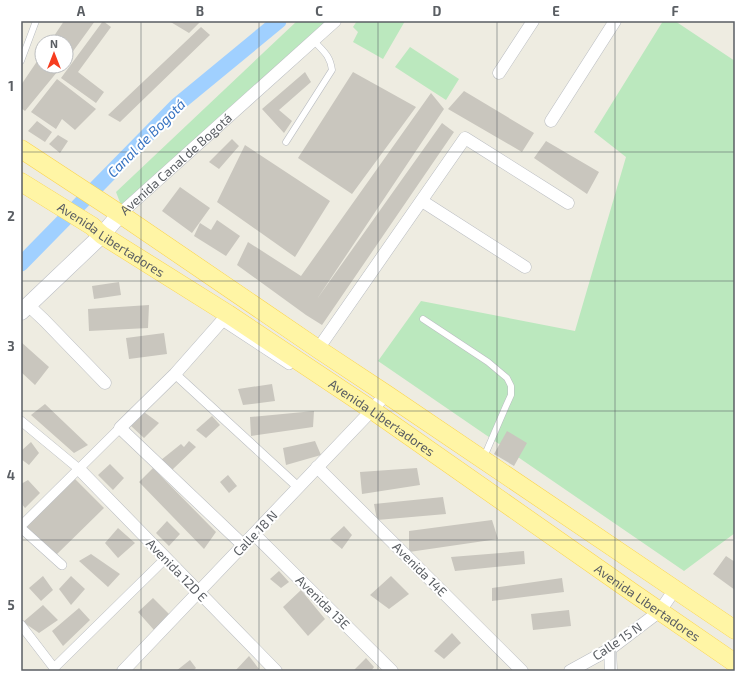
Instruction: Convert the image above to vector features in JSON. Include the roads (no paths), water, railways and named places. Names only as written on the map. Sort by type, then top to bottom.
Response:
[{"type":"main road","name":"Avenida Libertadores","points":[[21,149],[116,211],[735,630]]},
{"type":"main road","name":"Avenida Libertadores","points":[[21,182],[225,317],[372,410],[735,663]]},
{"type":"main road","name":"Avenida Canal de Bogotá","points":[[25,308],[116,211]]},
{"type":"street","name":"Avenida Canal de Bogotá","points":[[116,211],[314,41],[335,21]]},
{"type":"street","points":[[499,73],[533,21]]},
{"type":"street","points":[[551,121],[615,21]]},
{"type":"street","points":[[318,349],[465,138],[568,203]]},
{"type":"street","points":[[422,201],[525,267]]},
{"type":"street","points":[[25,308],[49,325],[105,383]]},
{"type":"street","points":[[62,565],[21,527],[175,374],[225,317],[299,372]]},
{"type":"street","points":[[175,374],[297,486]]},
{"type":"street","points":[[120,428],[242,544],[364,415],[319,385]]},
{"type":"street","name":"Calle 18 N","points":[[129,669],[198,591],[386,394]]},
{"type":"street","points":[[21,421],[79,469]]},
{"type":"street","name":"Avenida 14E","points":[[317,467],[522,671]]},
{"type":"street","name":"Avenida 12D E","points":[[79,469],[276,671]]},
{"type":"street","name":"Avenida 13E","points":[[254,534],[392,671]]},
{"type":"street","points":[[21,625],[55,669],[166,558]]},
{"type":"street","name":"Calle 15 N","points":[[570,671],[610,649],[660,611],[675,589]]},
{"type":"street","points":[[118,671],[198,591]]},
{"type":"street","points":[[610,649],[611,671]]},
{"type":"lane","points":[[21,61],[36,21]]},
{"type":"lane","points":[[286,142],[332,70],[331,62],[327,54],[314,41]]},
{"type":"lane","points":[[423,319],[488,362],[507,378],[512,395],[483,460]]},
{"type":"waterway","name":"Canal de Bogotá","points":[[21,264],[177,105],[279,21]]}]
